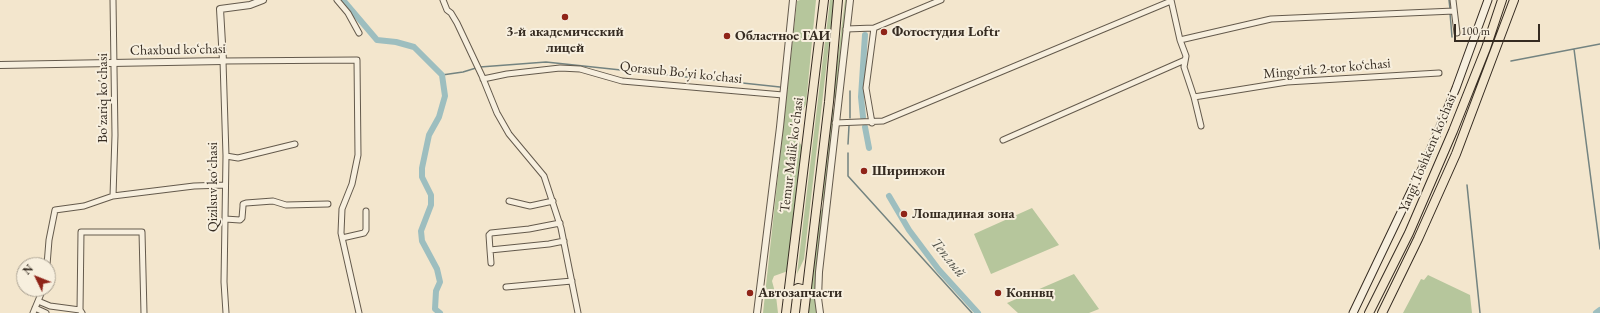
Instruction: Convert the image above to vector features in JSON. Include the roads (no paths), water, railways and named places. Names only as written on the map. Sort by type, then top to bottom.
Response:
[{"type":"highway","name":"Temur Malik ko'chasi","points":[[786,313],[824,0]]},
{"type":"highway","points":[[804,313],[830,98],[838,0]]},
{"type":"highway","name":"Yangi Toshkent ko‘chasi","points":[[1369,313],[1408,233],[1453,131],[1486,48],[1502,0]]},
{"type":"highway","name":"Yangi Toshkent ko‘chasi","points":[[1382,313],[1418,239],[1456,154],[1514,0]]},
{"type":"highway","points":[[788,294],[798,288],[802,288],[806,293]]},
{"type":"main road","points":[[1353,313],[1426,160],[1456,88],[1488,0]]},
{"type":"street","name":"Bo'zariq ko'chasi","points":[[113,0],[115,63],[113,196]]},
{"type":"street","points":[[223,61],[220,9],[250,5],[263,0]]},
{"type":"street","points":[[337,0],[348,13],[359,33]]},
{"type":"street","points":[[443,0],[447,10],[451,13],[457,23],[480,71],[497,113],[510,134],[544,176],[560,223],[578,313]]},
{"type":"street","points":[[758,313],[793,0]]},
{"type":"street","points":[[820,313],[819,281],[835,123],[850,0]]},
{"type":"street","points":[[1453,0],[1457,32]]},
{"type":"street","points":[[846,29],[874,28],[938,1]]},
{"type":"street","points":[[835,123],[872,123],[890,119],[1171,1],[1180,40],[1186,56],[1184,68],[1194,97],[1201,126]]},
{"type":"street","points":[[1180,40],[1271,19],[1454,11]]},
{"type":"street","points":[[872,123],[866,88],[874,28]]},
{"type":"street","name":"Chaxbud koʻchasi","points":[[0,65],[357,60],[358,155],[352,184],[342,208],[340,233],[342,238]]},
{"type":"street","points":[[1003,140],[1185,60]]},
{"type":"street","name":"Qizilsuv ko'chasi","points":[[223,61],[226,156],[224,282],[226,313]]},
{"type":"street","name":"Qorasub Bo'yi ko'chasi","points":[[483,79],[507,74],[560,68],[580,69],[622,81],[783,95]]},
{"type":"street","name":"Mingo‘rik 2-tor ko‘chasi","points":[[1194,97],[1287,82],[1438,72]]},
{"type":"street","points":[[830,98],[837,108]]},
{"type":"street","points":[[226,156],[238,158],[295,144]]},
{"type":"street","points":[[48,257],[49,240],[55,210],[84,206],[113,196],[194,186],[225,185]]},
{"type":"street","points":[[816,211],[827,200]]},
{"type":"street","points":[[225,219],[240,220],[242,218],[243,206],[246,203],[273,201],[286,205],[328,204]]},
{"type":"street","points":[[509,202],[530,206],[553,201]]},
{"type":"street","points":[[359,313],[342,238],[364,233],[366,230],[366,211]]},
{"type":"street","points":[[491,263],[489,235],[492,233],[529,229],[560,223]]},
{"type":"street","points":[[38,301],[50,306],[81,311],[81,232],[142,232],[144,313]]},
{"type":"street","points":[[490,250],[564,241]]},
{"type":"street","points":[[506,287],[572,281]]},
{"type":"street","points":[[40,297],[34,311],[46,313]]},
{"type":"waterway","points":[[343,0],[377,40],[396,42],[414,47],[442,75],[445,96],[439,117],[429,135],[422,168],[422,177],[431,195],[431,205],[421,231],[422,241],[437,269],[440,282],[436,291],[435,309],[440,313]]},
{"type":"waterway","points":[[1449,0],[1450,9]]},
{"type":"waterway","points":[[1450,13],[1452,37]]},
{"type":"waterway","name":"Теплый","points":[[863,117],[861,97],[865,35]]},
{"type":"waterway","points":[[1511,61],[1600,44]]},
{"type":"waterway","points":[[1574,49],[1600,249]]},
{"type":"waterway","points":[[480,67],[546,62],[780,87]]},
{"type":"waterway","points":[[442,75],[463,72],[476,68]]},
{"type":"waterway","points":[[850,91],[850,118]]},
{"type":"waterway","points":[[848,144],[849,126]]},
{"type":"waterway","name":"Теплый","points":[[865,127],[869,148]]},
{"type":"waterway","points":[[848,153],[848,176],[972,313]]},
{"type":"waterway","points":[[1467,185],[1480,313]]},
{"type":"waterway","name":"Теплый","points":[[889,196],[909,230],[939,270],[978,313]]},
{"type":"waterway","points":[[1596,313],[1600,310]]},
{"type":"place","name":"3-й академический лицей","points":[[565,17]]},
{"type":"place","name":"Фотостудия Loftr","points":[[884,32]]},
{"type":"place","name":"Областное ГАИ","points":[[727,36]]},
{"type":"place","name":"Ширинжон","points":[[864,171]]},
{"type":"place","name":"Лошадиная зона","points":[[904,214]]},
{"type":"place","name":"Автозапчасти","points":[[750,293]]},
{"type":"place","name":"Коннвц","points":[[998,293]]}]
